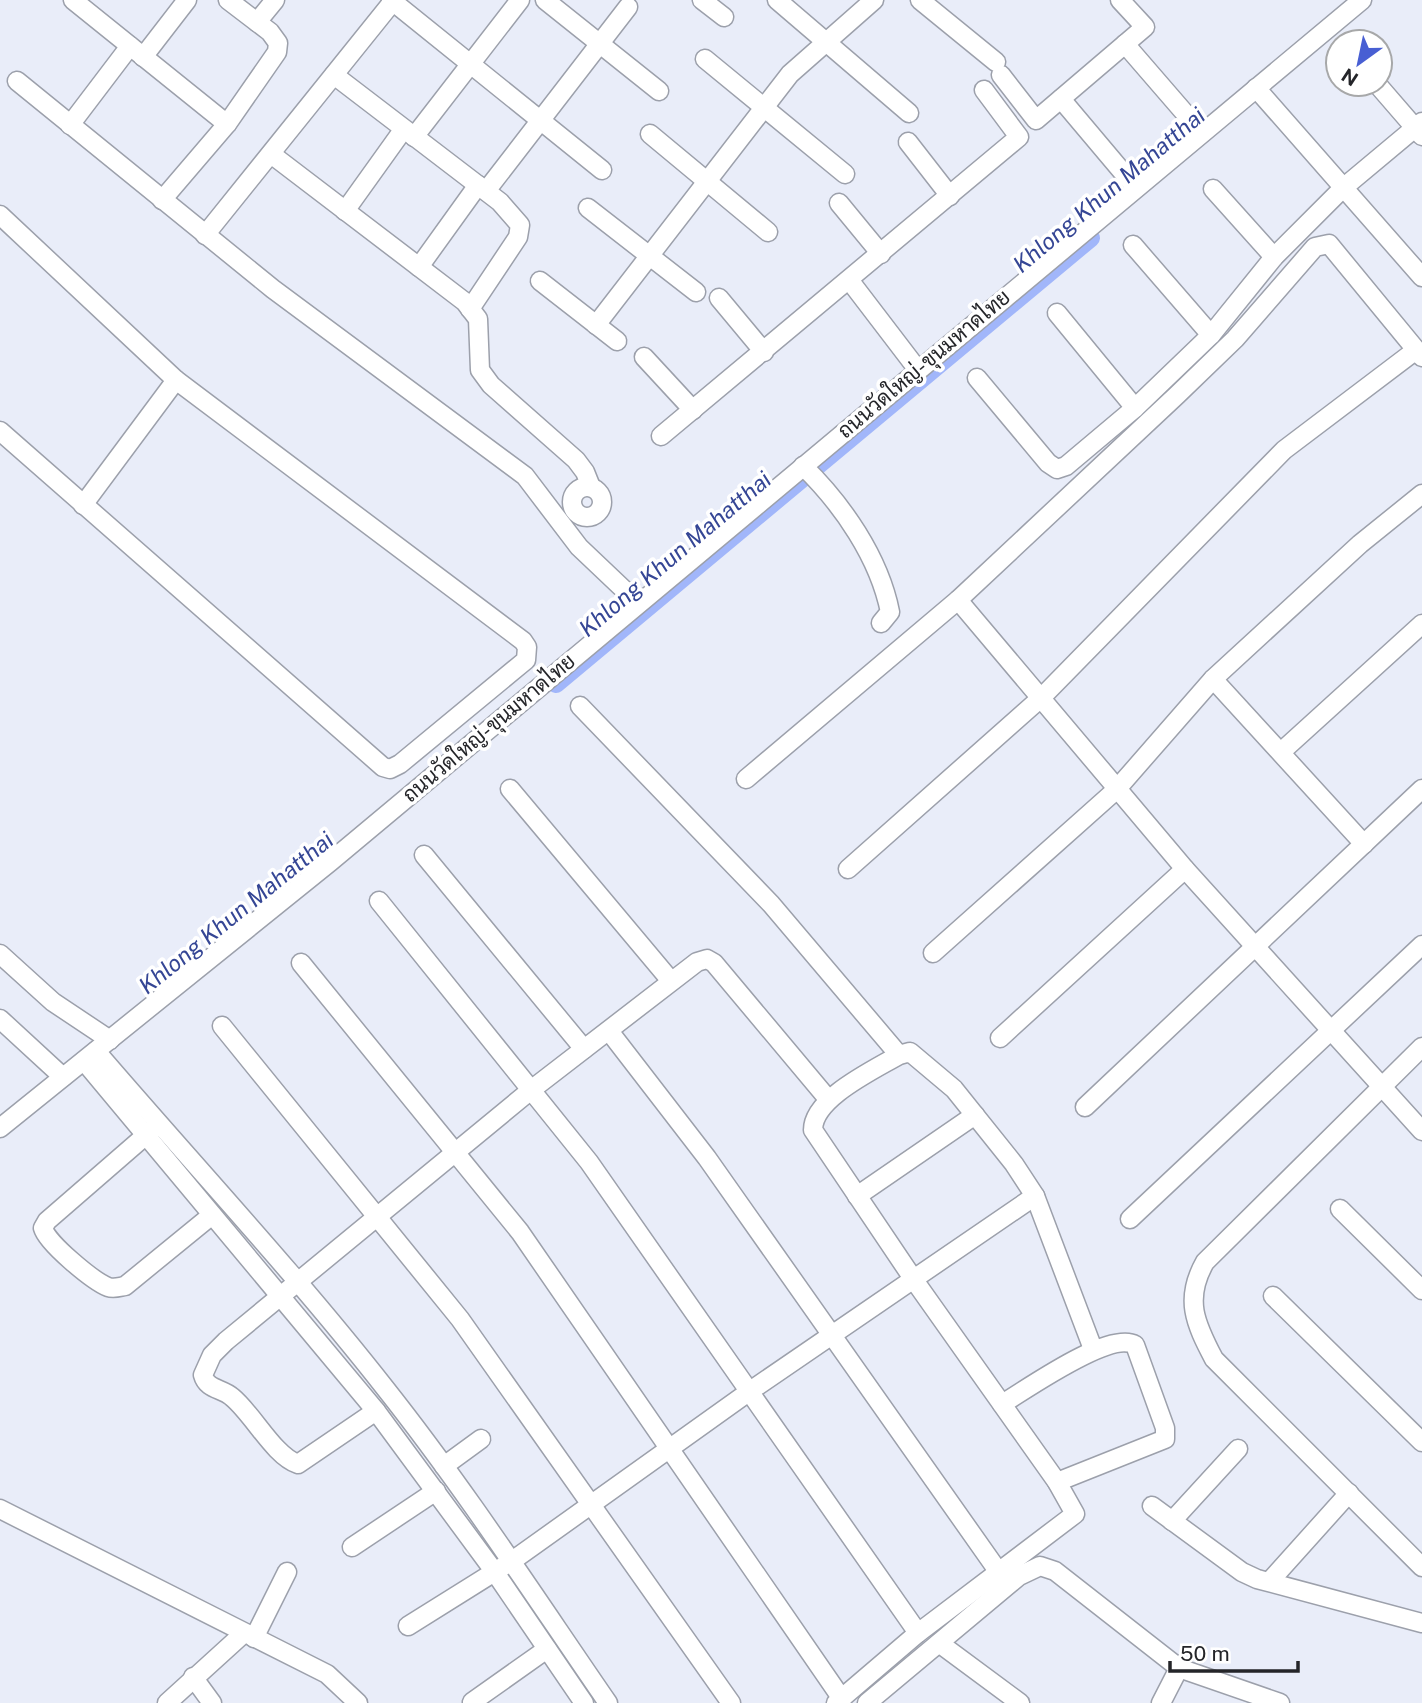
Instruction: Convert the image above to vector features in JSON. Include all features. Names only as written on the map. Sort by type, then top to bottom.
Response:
[{"type":"street","points":[[72,0],[227,124]]},
{"type":"street","points":[[70,125],[136,51],[187,0]]},
{"type":"street","points":[[162,200],[227,124],[277,52],[278,43],[257,22],[228,0]]},
{"type":"street","points":[[257,22],[275,0]]},
{"type":"street","points":[[345,211],[408,133],[471,65],[520,0]]},
{"type":"street","points":[[545,0],[659,91]]},
{"type":"street","points":[[702,0],[724,17]]},
{"type":"street","points":[[777,0],[909,113]]},
{"type":"street","points":[[596,325],[648,254],[790,74],[874,0]]},
{"type":"street","points":[[920,0],[998,69],[1036,120],[1145,27],[1120,0]]},
{"type":"street","name":"ถนนวัดใหญ่-ขุนมหาดไทย","points":[[0,1128],[63,1077],[96,1056],[638,603],[806,469],[918,370],[1362,0]]},
{"type":"street","points":[[205,234],[393,1],[603,170]]},
{"type":"street","points":[[419,267],[601,45],[628,7]]},
{"type":"street","points":[[1125,44],[1202,133]]},
{"type":"street","points":[[705,59],[845,174]]},
{"type":"street","points":[[334,75],[482,188],[520,225],[521,231],[470,309]]},
{"type":"street","points":[[17,81],[273,289],[525,476],[551,507],[566,533],[638,603]]},
{"type":"street","points":[[1256,88],[1422,277]]},
{"type":"street","points":[[661,436],[850,281],[1019,137],[984,90]]},
{"type":"street","points":[[977,378],[1048,463],[1057,469],[1066,466],[1135,408],[1211,335],[1274,257],[1343,188],[1420,129],[1390,98]]},
{"type":"street","points":[[1061,99],[1136,188]]},
{"type":"street","points":[[650,134],[768,232]]},
{"type":"street","points":[[908,142],[950,196]]},
{"type":"street","points":[[271,154],[419,267],[470,309],[478,319],[480,370],[491,385],[576,460],[586,472],[591,487],[602,498],[601,508],[589,517],[578,514],[566,533]]},
{"type":"street","points":[[1213,189],[1274,257]]},
{"type":"street","points":[[839,203],[881,254]]},
{"type":"street","points":[[589,208],[696,292]]},
{"type":"street","points":[[0,215],[176,380],[523,641],[528,653],[523,664],[400,764],[390,769],[383,767],[0,432]]},
{"type":"street","points":[[746,779],[958,600],[1235,338],[1315,247],[1329,244],[1419,353],[1284,450],[1042,696],[848,869]]},
{"type":"street","points":[[1133,245],[1211,335]]},
{"type":"street","points":[[540,281],[617,341]]},
{"type":"street","points":[[850,281],[918,370]]},
{"type":"street","points":[[719,298],[764,352]]},
{"type":"street","points":[[1057,313],[1135,408]]},
{"type":"street","points":[[644,356],[693,410]]},
{"type":"street","points":[[83,505],[176,380]]},
{"type":"street","points":[[806,469],[848,517],[867,552],[890,612],[881,623]]},
{"type":"street","points":[[933,953],[1116,790],[1213,679],[1360,544],[1422,494]]},
{"type":"street","points":[[958,600],[1042,696],[1116,790],[1185,869],[1382,1090],[1422,1130]]},
{"type":"street","points":[[1281,752],[1422,624]]},
{"type":"street","points":[[1213,679],[1364,844]]},
{"type":"street","points":[[580,706],[771,904],[899,1055]]},
{"type":"street","points":[[510,789],[671,981]]},
{"type":"street","points":[[1085,1107],[1422,789]]},
{"type":"street","points":[[424,855],[584,1049]]},
{"type":"street","points":[[1000,1038],[1185,869]]},
{"type":"street","points":[[379,901],[589,1162],[918,1633]]},
{"type":"street","points":[[1130,1219],[1422,945]]},
{"type":"street","points":[[0,954],[53,1002],[96,1056],[145,1136],[376,1410],[494,1571],[584,1703]]},
{"type":"street","points":[[376,1410],[298,1464],[285,1456],[233,1397],[207,1385],[203,1375],[212,1355],[531,1090],[671,981],[702,960],[714,963],[828,1100]]},
{"type":"street","points":[[301,963],[520,1232],[671,1447],[839,1701],[918,1633],[1075,1514],[1057,1482],[914,1280],[813,1130],[817,1116],[828,1100],[899,1055],[910,1052],[920,1057],[954,1088],[1035,1196],[1093,1349]]},
{"type":"street","points":[[0,1019],[63,1077]]},
{"type":"street","points":[[222,1026],[460,1319],[731,1703]]},
{"type":"street","points":[[609,1031],[707,1158],[998,1571]]},
{"type":"street","points":[[1422,1047],[1382,1090],[1205,1262],[1196,1278],[1191,1298],[1200,1334],[1214,1359],[1422,1567]]},
{"type":"street","points":[[113,1083],[159,1124],[299,1283],[384,1387],[512,1561],[608,1703]]},
{"type":"street","points":[[857,1196],[975,1115]]},
{"type":"street","points":[[159,1124],[47,1221],[43,1228],[47,1239],[98,1281],[117,1288],[125,1286],[212,1215]]},
{"type":"street","points":[[408,1626],[512,1561],[750,1391],[1035,1196]]},
{"type":"street","points":[[1340,1209],[1422,1290]]},
{"type":"street","points":[[1273,1296],[1422,1442]]},
{"type":"street","points":[[1002,1404],[1093,1349],[1128,1342],[1135,1345],[1165,1428],[1165,1439],[1057,1482]]},
{"type":"street","points":[[444,1466],[481,1439]]},
{"type":"street","points":[[1172,1521],[1238,1448]]},
{"type":"street","points":[[352,1547],[436,1491]]},
{"type":"street","points":[[1270,1581],[1349,1493]]},
{"type":"street","points":[[1152,1506],[1242,1572],[1422,1623]]},
{"type":"street","points":[[0,1509],[327,1674],[358,1703]]},
{"type":"street","points":[[867,1703],[1019,1576],[1041,1566],[1055,1571],[1179,1668],[1280,1703]]},
{"type":"street","points":[[167,1703],[192,1677],[249,1636],[287,1572]]},
{"type":"street","points":[[939,1643],[1020,1703]]},
{"type":"street","points":[[472,1702],[547,1649]]},
{"type":"street","points":[[1161,1703],[1179,1668]]},
{"type":"street","points":[[572,1685],[589,1675]]},
{"type":"street","points":[[192,1677],[212,1703]]},
{"type":"waterway","name":"Khlong Khun Mahatthai","points":[[556,684],[1091,238]]}]
